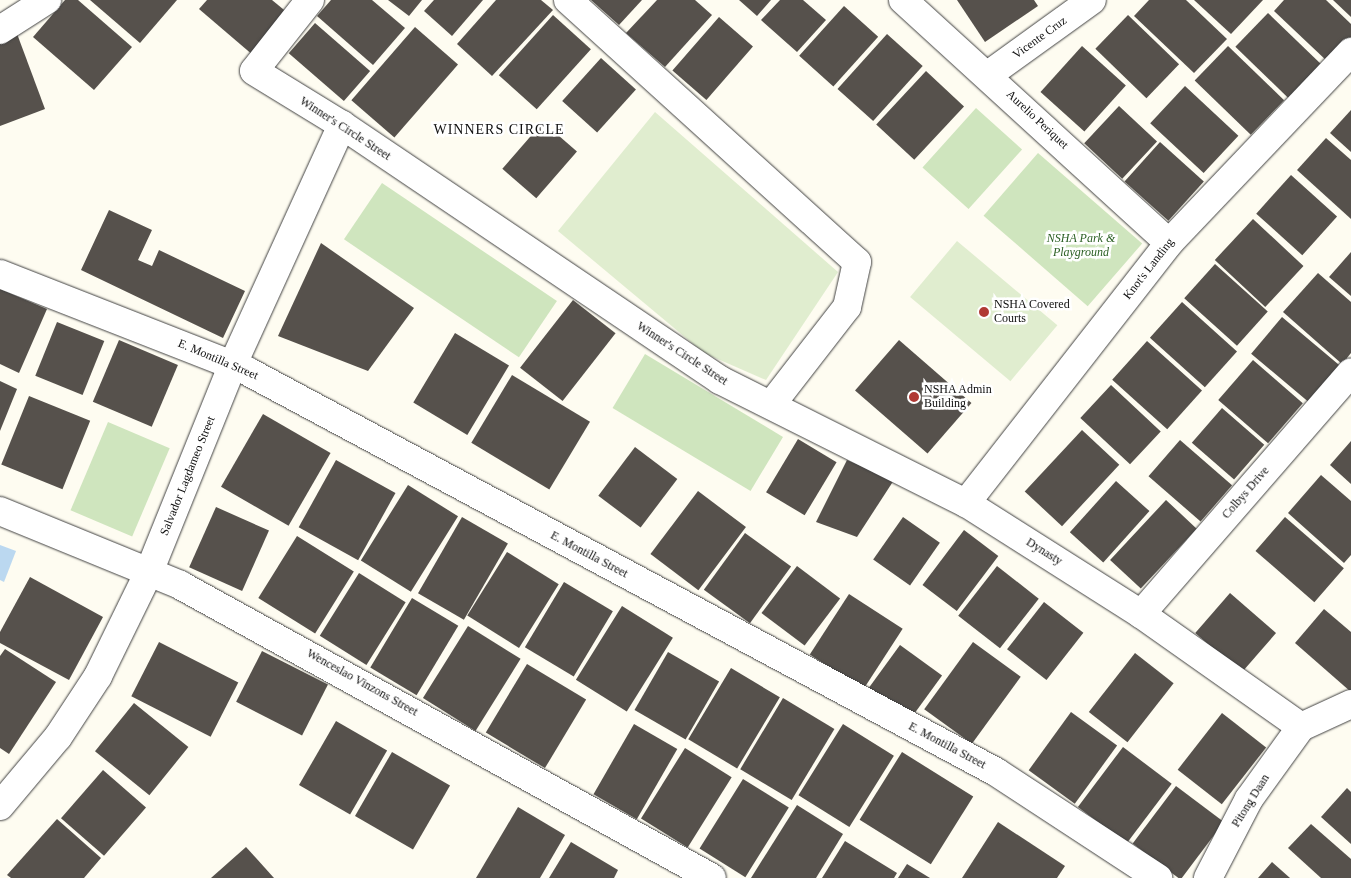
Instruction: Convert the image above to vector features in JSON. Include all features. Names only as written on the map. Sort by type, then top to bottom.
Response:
[{"type":"street","points":[[0,30],[47,0]]},
{"type":"street","name":"Winner's Circle Street","points":[[310,0],[254,71],[342,125],[720,380],[770,405]]},
{"type":"street","points":[[568,0],[857,262],[847,307],[770,405]]},
{"type":"street","name":"Aurelio Periquet","points":[[904,0],[1169,243]]},
{"type":"street","name":"Vicente Cruz","points":[[988,75],[1092,0]]},
{"type":"street","name":"Knot's Landing","points":[[966,503],[1169,243],[1351,52]]},
{"type":"street","name":"Salvador Lagdameo Street","points":[[0,806],[58,737],[98,676],[149,572],[233,364],[342,125]]},
{"type":"street","name":"E. Montilla Street","points":[[0,274],[233,364],[996,772],[1158,878]]},
{"type":"street","name":"Colbys Drive","points":[[1141,614],[1351,372]]},
{"type":"street","name":"Dynasty","points":[[770,405],[966,503],[1141,614],[1301,727]]},
{"type":"street","name":"Wenceslao Vinzons Street","points":[[0,511],[149,572],[374,690],[712,878]]},
{"type":"street","points":[[1301,727],[1351,704]]},
{"type":"street","name":"Pitong Daan","points":[[1208,878],[1249,799],[1301,727]]},
{"type":"green space","points":[[976,108],[1022,149],[969,209],[922,167]]},
{"type":"green space","points":[[655,112],[838,272],[766,380],[704,353],[558,231]]},
{"type":"green space","name":"NSHA Park & Playground","points":[[1038,153],[1142,244],[1088,306],[984,216]]},
{"type":"green space","points":[[382,183],[557,301],[519,357],[344,239]]},
{"type":"green space","name":"NSHA Covered Courts","points":[[957,241],[1057,325],[1010,381],[910,297]]},
{"type":"green space","points":[[645,354],[783,437],[751,491],[613,408]]},
{"type":"green space","points":[[108,422],[170,448],[132,537],[70,510]]},
{"type":"water","points":[[0,545],[16,551],[4,582],[0,580]]},
{"type":"building","points":[[65,0],[78,0],[132,47],[94,90],[33,37]]},
{"type":"building","points":[[90,0],[177,0],[140,43]]},
{"type":"building","points":[[207,0],[272,0],[289,14],[254,56],[199,9]]},
{"type":"building","points":[[331,0],[372,0],[405,28],[373,65],[317,16]]},
{"type":"building","points":[[388,0],[422,0],[409,16]]},
{"type":"building","points":[[434,0],[483,0],[452,36],[424,11]]},
{"type":"building","points":[[496,0],[541,0],[553,10],[492,76],[457,44]]},
{"type":"building","points":[[591,0],[642,0],[619,25]]},
{"type":"building","points":[[657,0],[695,0],[712,15],[665,67],[626,33]]},
{"type":"building","points":[[739,0],[771,0],[757,16]]},
{"type":"building","points":[[780,0],[803,0],[826,20],[797,52],[761,20]]},
{"type":"building","points":[[957,0],[1034,0],[1038,6],[985,42]]},
{"type":"building","points":[[1149,0],[1186,0],[1227,39],[1194,73],[1134,16]]},
{"type":"building","points":[[1194,0],[1263,0],[1231,34]]},
{"type":"building","points":[[1284,0],[1326,0],[1351,24],[1351,37],[1328,62],[1274,11]]},
{"type":"building","points":[[1333,0],[1351,0],[1351,17]]},
{"type":"building","points":[[844,6],[878,37],[833,87],[799,56]]},
{"type":"building","points":[[1268,13],[1322,65],[1289,99],[1235,47]]},
{"type":"building","points":[[553,15],[591,49],[537,109],[499,75]]},
{"type":"building","points":[[1128,15],[1179,64],[1146,98],[1095,49]]},
{"type":"building","points":[[719,17],[753,47],[706,100],[672,71]]},
{"type":"building","points":[[315,23],[370,71],[344,101],[289,53]]},
{"type":"building","points":[[415,27],[458,64],[394,138],[351,100]]},
{"type":"building","points":[[16,31],[45,109],[0,126],[0,37]]},
{"type":"building","points":[[887,34],[923,66],[873,121],[837,89]]},
{"type":"building","points":[[1082,46],[1126,85],[1084,132],[1041,92]]},
{"type":"building","points":[[1228,46],[1284,100],[1251,135],[1195,81]]},
{"type":"building","points":[[601,58],[636,89],[597,133],[562,101]]},
{"type":"building","points":[[926,71],[964,106],[914,160],[876,124]]},
{"type":"building","points":[[1185,86],[1238,136],[1204,173],[1150,123]]},
{"type":"building","points":[[1119,106],[1157,141],[1122,179],[1084,143]]},
{"type":"building","points":[[1351,110],[1351,152],[1330,133]]},
{"type":"building","points":[[543,122],[577,152],[536,198],[502,169]]},
{"type":"building","points":[[1326,138],[1351,160],[1351,219],[1297,170]]},
{"type":"building","points":[[1160,142],[1204,181],[1168,221],[1125,181]]},
{"type":"building","points":[[1291,175],[1337,216],[1302,255],[1256,214]]},
{"type":"building","points":[[109,210],[152,230],[138,260],[152,266],[159,250],[245,291],[223,338],[81,270]]},
{"type":"building","points":[[1253,219],[1303,266],[1265,307],[1215,260]]},
{"type":"building","points":[[321,243],[414,308],[368,371],[278,336]]},
{"type":"building","points":[[1351,252],[1351,296],[1329,277]]},
{"type":"building","points":[[1215,264],[1268,312],[1237,346],[1184,298]]},
{"type":"building","points":[[1318,273],[1351,302],[1351,353],[1342,364],[1283,312]]},
{"type":"building","points":[[0,289],[47,309],[19,373],[0,364]]},
{"type":"building","points":[[573,300],[616,333],[563,401],[520,368]]},
{"type":"building","points":[[1182,302],[1237,352],[1205,387],[1150,338]]},
{"type":"building","points":[[1282,317],[1339,365],[1309,402],[1251,354]]},
{"type":"building","points":[[57,322],[104,341],[83,395],[35,376]]},
{"type":"building","points":[[455,333],[509,365],[467,435],[413,402]]},
{"type":"building","points":[[119,340],[178,365],[152,427],[93,402]]},
{"type":"building","name":"NSHA Admin Building","points":[[899,340],[971,403],[927,454],[855,391]]},
{"type":"building","points":[[1147,341],[1202,391],[1167,429],[1112,380]]},
{"type":"building","points":[[1253,360],[1303,403],[1268,443],[1218,400]]},
{"type":"building","points":[[512,375],[590,422],[549,490],[471,443]]},
{"type":"building","points":[[0,381],[17,389],[0,431]]},
{"type":"building","points":[[1111,385],[1161,431],[1130,464],[1080,418]]},
{"type":"building","points":[[29,396],[90,421],[62,489],[1,465]]},
{"type":"building","points":[[1222,408],[1264,445],[1234,479],[1192,443]]},
{"type":"building","points":[[263,414],[331,453],[289,526],[221,487]]},
{"type":"building","points":[[1082,430],[1119,465],[1062,526],[1025,491]]},
{"type":"building","points":[[798,439],[837,462],[805,515],[766,492]]},
{"type":"building","points":[[1180,440],[1232,485],[1201,521],[1149,476]]},
{"type":"building","points":[[1351,441],[1351,484],[1330,465]]},
{"type":"building","points":[[635,447],[677,479],[641,528],[598,496]]},
{"type":"building","points":[[336,460],[395,493],[358,560],[299,527]]},
{"type":"building","points":[[847,460],[894,480],[857,537],[816,522]]},
{"type":"building","points":[[1321,475],[1351,501],[1351,555],[1344,563],[1288,513]]},
{"type":"building","points":[[1116,481],[1149,511],[1103,562],[1070,532]]},
{"type":"building","points":[[408,485],[458,516],[411,592],[361,560]]},
{"type":"building","points":[[698,491],[746,527],[698,590],[650,554]]},
{"type":"building","points":[[1166,500],[1197,529],[1141,589],[1110,560]]},
{"type":"building","points":[[216,507],[269,531],[242,591],[189,567]]},
{"type":"building","points":[[462,517],[508,544],[464,620],[418,593]]},
{"type":"building","points":[[903,517],[940,543],[910,585],[873,560]]},
{"type":"building","points":[[1285,517],[1344,568],[1314,602],[1255,551]]},
{"type":"building","points":[[964,530],[998,556],[957,611],[922,585]]},
{"type":"building","points":[[745,533],[791,567],[750,623],[704,590]]},
{"type":"building","points":[[297,536],[354,572],[315,633],[258,598]]},
{"type":"building","points":[[507,552],[559,584],[519,648],[467,616]]},
{"type":"building","points":[[797,566],[840,598],[805,646],[761,613]]},
{"type":"building","points":[[997,566],[1039,599],[1000,648],[958,616]]},
{"type":"building","points":[[359,573],[406,602],[366,665],[320,636]]},
{"type":"building","points":[[30,577],[103,617],[69,680],[0,643],[0,632]]},
{"type":"building","points":[[564,582],[613,611],[574,677],[525,647]]},
{"type":"building","points":[[1230,593],[1276,633],[1241,673],[1195,633]]},
{"type":"building","points":[[849,594],[903,629],[863,689],[810,654]]},
{"type":"building","points":[[412,598],[458,626],[417,695],[370,667]]},
{"type":"building","points":[[1044,602],[1083,633],[1046,680],[1007,649]]},
{"type":"building","points":[[622,606],[673,638],[627,712],[576,680]]},
{"type":"building","points":[[1324,609],[1351,632],[1351,692],[1295,643]]},
{"type":"building","points":[[468,626],[521,659],[476,731],[423,698]]},
{"type":"building","points":[[159,642],[238,682],[211,737],[131,696]]},
{"type":"building","points":[[973,642],[1021,677],[972,744],[924,709]]},
{"type":"building","points":[[900,645],[942,676],[909,721],[867,690]]},
{"type":"building","points":[[5,649],[56,682],[9,754],[0,748],[0,656]]},
{"type":"building","points":[[262,651],[328,685],[302,735],[236,702]]},
{"type":"building","points":[[668,652],[719,682],[686,740],[634,710]]},
{"type":"building","points":[[1135,653],[1174,683],[1127,742],[1089,712]]},
{"type":"building","points":[[527,664],[586,700],[545,768],[486,733]]},
{"type":"building","points":[[731,668],[780,697],[737,769],[688,739]]},
{"type":"building","points":[[783,698],[834,729],[792,800],[740,769]]},
{"type":"building","points":[[134,703],[188,747],[149,795],[95,751]]},
{"type":"building","points":[[1071,712],[1117,746],[1075,804],[1029,770]]},
{"type":"building","points":[[1222,713],[1266,747],[1222,804],[1178,770]]},
{"type":"building","points":[[336,721],[387,750],[350,815],[299,785]]},
{"type":"building","points":[[634,724],[677,749],[637,819],[594,794]]},
{"type":"building","points":[[843,724],[894,756],[849,827],[798,795]]},
{"type":"building","points":[[1123,747],[1172,784],[1127,844],[1078,807]]},
{"type":"building","points":[[685,748],[732,777],[688,848],[641,818]]},
{"type":"building","points":[[392,752],[450,786],[413,850],[355,816]]},
{"type":"building","points":[[902,752],[973,797],[931,864],[860,820]]},
{"type":"building","points":[[103,770],[146,807],[104,856],[61,818]]},
{"type":"building","points":[[743,779],[789,808],[745,877],[700,849]]},
{"type":"building","points":[[1176,786],[1224,822],[1182,878],[1178,878],[1133,844]]},
{"type":"building","points":[[1347,788],[1351,792],[1351,844],[1321,817]]},
{"type":"building","points":[[797,805],[843,834],[816,878],[751,878]]},
{"type":"building","points":[[518,807],[565,835],[540,878],[476,878]]},
{"type":"building","points":[[57,819],[101,858],[84,878],[11,878],[7,875]]},
{"type":"building","points":[[998,822],[1065,866],[1057,878],[962,878]]},
{"type":"building","points":[[1311,824],[1351,859],[1351,878],[1321,878],[1288,848]]},
{"type":"building","points":[[845,841],[897,873],[894,878],[822,878]]},
{"type":"building","points":[[571,842],[618,870],[614,878],[549,878]]},
{"type":"building","points":[[246,847],[274,878],[211,878]]},
{"type":"building","points":[[1272,862],[1290,878],[1258,878]]},
{"type":"building","points":[[907,864],[930,878],[898,878]]},
{"type":"place","name":"NSHA Covered Courts","points":[[984,312]]},
{"type":"place","name":"NSHA Admin Building","points":[[914,397]]},
{"type":"district","name":"WINNERS CIRCLE","points":[[499,130]]}]
